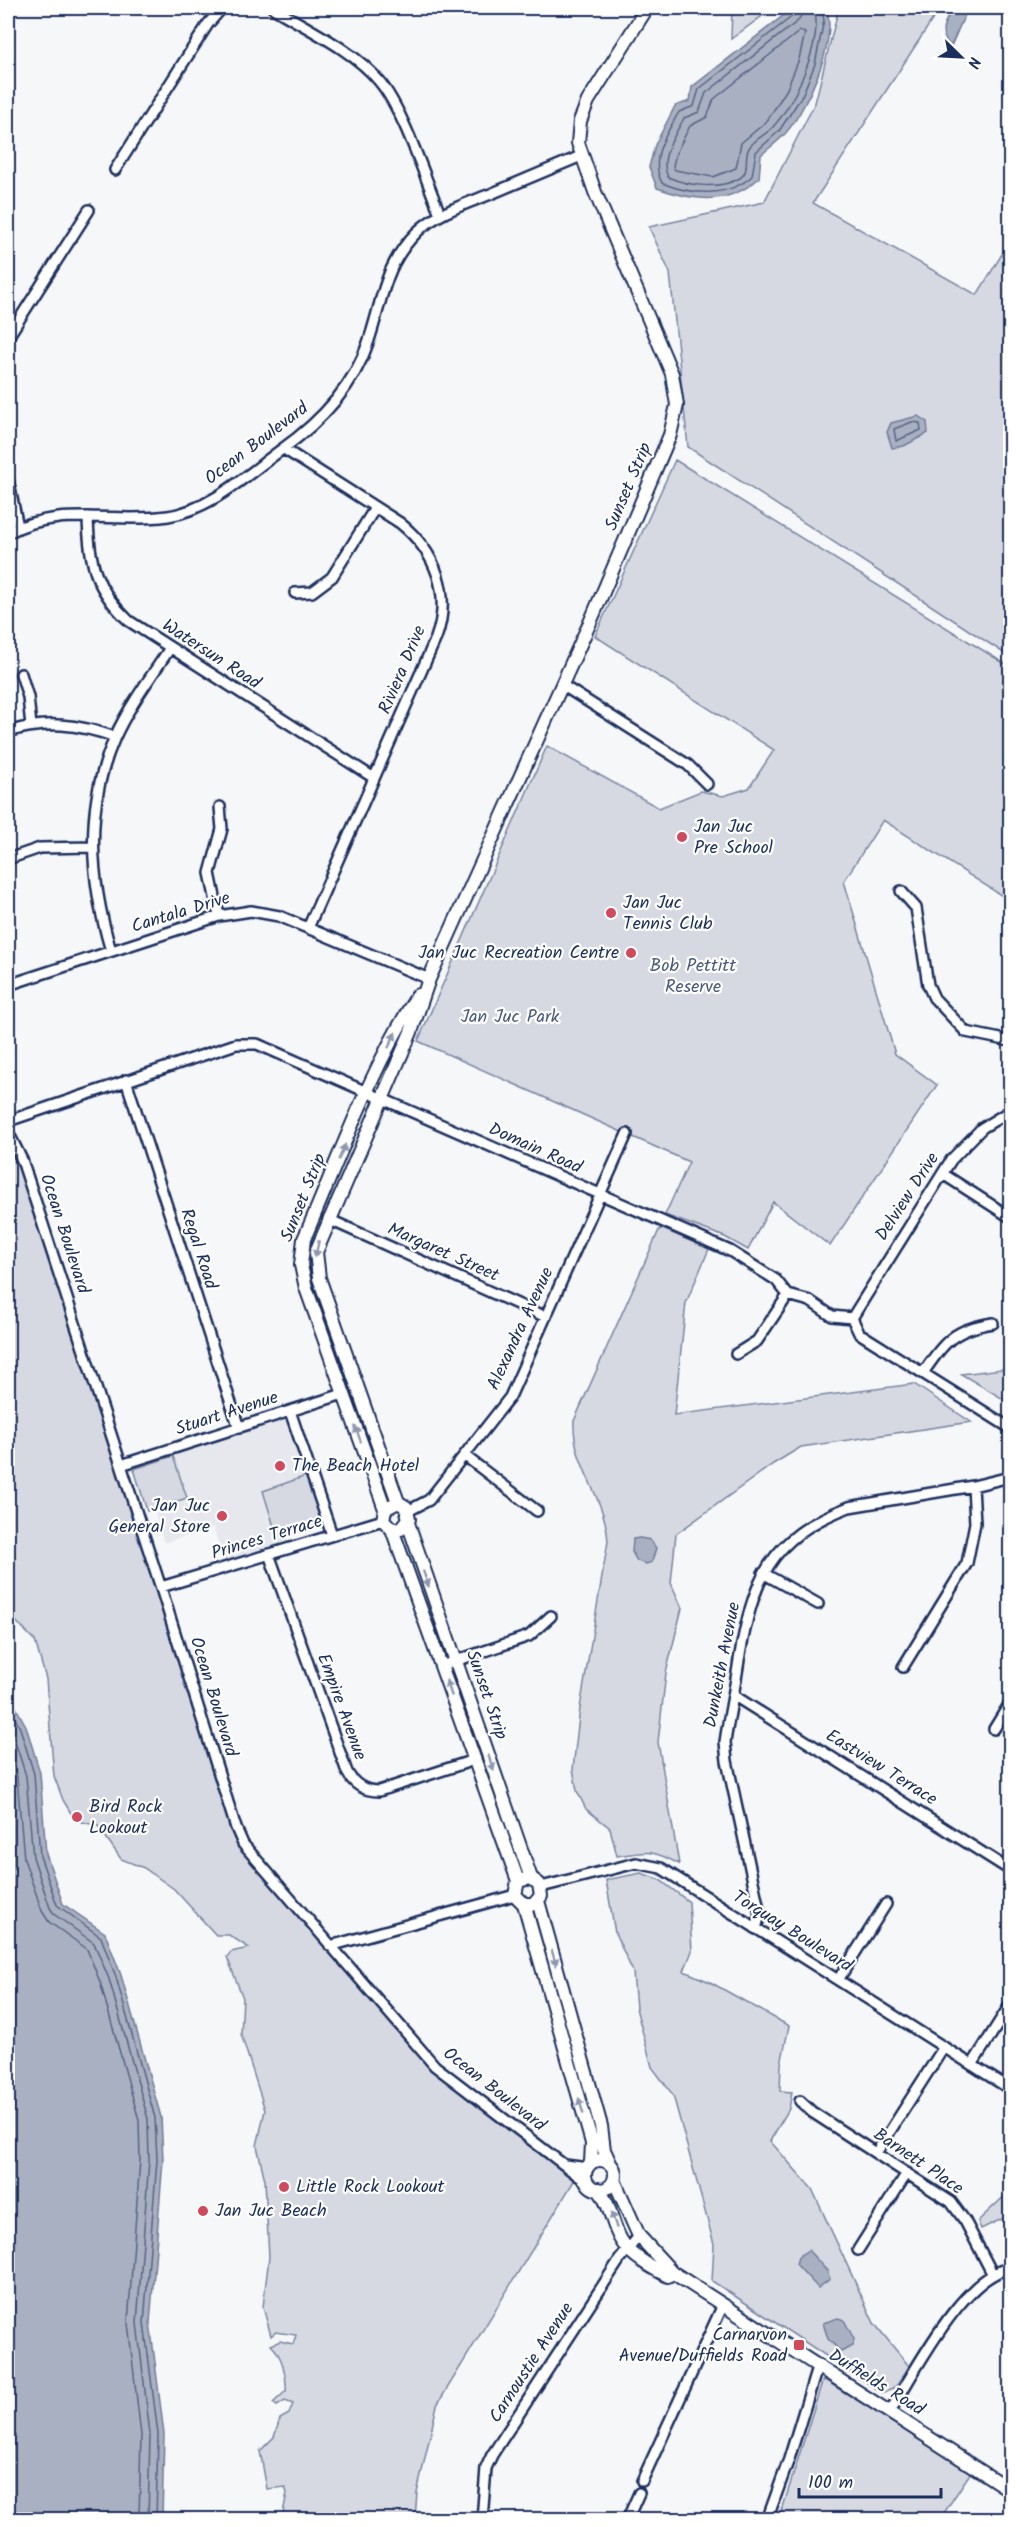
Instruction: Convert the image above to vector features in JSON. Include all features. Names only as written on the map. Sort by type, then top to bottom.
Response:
[{"type":"street","points":[[115,170],[208,24],[222,8]]},
{"type":"street","points":[[273,8],[352,58],[379,80],[399,116],[440,214]]},
{"type":"street","name":"Sunset Strip","points":[[541,1887],[531,1878],[408,1517],[398,1502],[316,1269],[316,1252],[411,1032],[429,979],[666,450],[677,405],[672,374],[581,156],[578,131],[584,110],[647,8]]},
{"type":"street","name":"Ocean Boulevard","points":[[8,533],[18,527],[53,518],[177,514],[214,497],[314,425],[339,396],[368,344],[387,274],[406,244],[440,214],[581,156]]},
{"type":"street","points":[[8,337],[89,210]]},
{"type":"street","name":"Riviera Drive","points":[[284,448],[400,523],[424,546],[440,579],[443,602],[436,638],[308,928]]},
{"type":"street","points":[[8,479],[18,527]]},
{"type":"street","points":[[295,593],[312,592],[332,577],[375,508]]},
{"type":"street","name":"Watersun Road","points":[[88,517],[89,554],[103,590],[129,621],[374,778]]},
{"type":"street","points":[[111,951],[96,893],[92,847],[99,792],[115,737],[170,648]]},
{"type":"street","points":[[21,674],[28,697],[31,726]]},
{"type":"street","points":[[562,685],[688,765],[706,784]]},
{"type":"street","points":[[8,732],[31,726],[73,725],[115,737]]},
{"type":"street","points":[[219,916],[210,873],[222,829],[220,807]]},
{"type":"street","points":[[8,860],[40,848],[92,847]]},
{"type":"street","points":[[901,891],[916,908],[928,985],[934,998],[966,1032],[1011,1041]]},
{"type":"street","name":"Cantala Drive","points":[[8,985],[219,916],[242,912],[265,912],[429,979]]},
{"type":"street","name":"Sunset Strip","points":[[429,979],[402,1019],[304,1239],[301,1255],[302,1275],[387,1520],[518,1881]]},
{"type":"street","name":"Domain Road","points":[[8,1121],[236,1044],[250,1043],[730,1251],[776,1280],[788,1295],[810,1301],[837,1317],[852,1318]]},
{"type":"street","name":"Regal Road","points":[[126,1080],[238,1428]]},
{"type":"street","name":"Delview Drive","points":[[852,1318],[942,1174],[972,1137],[1011,1111]]},
{"type":"street","name":"Ocean Boulevard","points":[[8,1132],[22,1160],[161,1587],[239,1837],[435,2066],[593,2187]]},
{"type":"street","name":"Alexandra Avenue","points":[[408,1517],[429,1500],[510,1397],[627,1134]]},
{"type":"street","points":[[942,1174],[1011,1217]]},
{"type":"street","name":"Margaret Street","points":[[328,1220],[546,1317]]},
{"type":"street","points":[[736,1354],[757,1341],[788,1295]]},
{"type":"street","points":[[852,1318],[859,1333],[1011,1428]]},
{"type":"street","points":[[923,1373],[953,1336],[970,1327],[993,1323]]},
{"type":"street","name":"Stuart Avenue","points":[[121,1465],[343,1394]]},
{"type":"street","points":[[290,1411],[332,1535]]},
{"type":"street","points":[[465,1456],[537,1511]]},
{"type":"street","name":"Dunkeith Avenue","points":[[756,1929],[760,1914],[725,1751],[733,1695],[751,1603],[763,1574],[796,1535],[833,1513],[849,1507],[972,1486],[1011,1476]]},
{"type":"street","points":[[903,1667],[967,1563],[974,1539],[976,1513],[972,1486]]},
{"type":"street","points":[[398,1502],[387,1520],[401,1529],[408,1517]]},
{"type":"street","name":"Princes Terrace","points":[[161,1587],[387,1520]]},
{"type":"street","name":"Empire Avenue","points":[[269,1554],[347,1772],[355,1783],[366,1790],[379,1791],[474,1761]]},
{"type":"street","points":[[763,1574],[818,1604]]},
{"type":"street","points":[[441,1666],[529,1636],[551,1616]]},
{"type":"street","name":"Eastview Terrace","points":[[733,1695],[1011,1870]]},
{"type":"street","points":[[994,1729],[1011,1703]]},
{"type":"street","name":"Torquay Boulevard","points":[[541,1887],[616,1867],[644,1863],[661,1868],[1011,2089]]},
{"type":"street","points":[[515,1894],[518,1881],[531,1878]]},
{"type":"street","points":[[541,1887],[538,1901],[601,2126],[605,2156],[614,2172],[614,2180],[605,2188],[593,2187]]},
{"type":"street","points":[[330,1946],[515,1894]]},
{"type":"street","points":[[515,1894],[524,1904],[592,2143],[586,2176],[609,2206],[620,2239],[627,2249]]},
{"type":"street","points":[[524,1904],[538,1901]]},
{"type":"street","points":[[838,1980],[886,1904]]},
{"type":"street","points":[[972,2065],[1011,2005]]},
{"type":"street","points":[[876,2153],[944,2047]]},
{"type":"street","name":"Barnett Place","points":[[800,2101],[812,2112],[939,2192],[959,2211],[992,2273]]},
{"type":"street","points":[[589,2165],[602,2160],[610,2163]]},
{"type":"street","name":"Ocean Boulevard","points":[[560,2163],[575,2168],[589,2165]]},
{"type":"street","points":[[858,2250],[907,2173]]},
{"type":"street","name":"Duffields Road","points":[[614,2180],[639,2236],[672,2272],[817,2368],[1011,2490]]},
{"type":"street","name":"Carnoustie Avenue","points":[[482,2520],[485,2474],[492,2455],[627,2249],[639,2236]]},
{"type":"street","name":"Duffields Road","points":[[627,2249],[662,2273],[723,2305]]},
{"type":"street","points":[[889,2413],[958,2306],[974,2287],[992,2273],[1011,2268]]},
{"type":"street","points":[[642,2481],[723,2305]]},
{"type":"street","points":[[766,2520],[789,2459],[817,2368]]},
{"type":"street","points":[[627,2520],[639,2493]]},
{"type":"shaded area","points":[[288,1415],[310,1481],[272,1493],[288,1543],[225,1564],[213,1527],[164,1543],[153,1507],[183,1496],[170,1454]]},
{"type":"green space","points":[[732,8],[773,8],[731,39]]},
{"type":"green space","points":[[832,8],[940,8],[813,203],[977,295],[1010,241],[1010,657],[688,447],[670,273],[649,227],[764,202],[815,103],[837,15]]},
{"type":"green space","name":"Bob Pettitt Reserve","points":[[675,460],[1010,667],[1010,901],[883,820],[844,881],[895,1054],[937,1085],[830,1246],[773,1202],[748,1250],[725,1237],[665,1215],[689,1162],[418,1041],[547,746],[659,808],[701,791],[723,796],[749,788],[774,750],[595,636]]},
{"type":"green space","points":[[8,1132],[14,1140],[236,1828],[419,2049],[577,2176],[437,2405],[417,2493],[415,2519],[268,2519],[282,2518],[287,2493],[285,2487],[267,2489],[260,2451],[274,2437],[280,2419],[289,2414],[293,2404],[285,2401],[277,2406],[273,2403],[286,2391],[286,2385],[281,2360],[271,2345],[280,2341],[293,2344],[296,2335],[276,2332],[271,2336],[263,2307],[269,2257],[265,2180],[257,2146],[265,2110],[241,2034],[243,1998],[227,1957],[231,1952],[249,1948],[229,1935],[216,1935],[174,1889],[144,1868],[121,1859],[98,1826],[75,1820],[63,1800],[54,1776],[46,1679],[35,1641],[8,1613]]},
{"type":"green space","points":[[660,1228],[709,1249],[686,1303],[674,1415],[914,1384],[971,1422],[801,1447],[773,1464],[676,1534],[671,1583],[682,1608],[666,1673],[658,1742],[679,1864],[649,1853],[617,1856],[610,1828],[586,1809],[577,1791],[573,1769],[580,1708],[608,1541],[602,1510],[578,1453],[574,1421]]},
{"type":"green space","points":[[1010,1368],[1010,1403],[961,1374]]},
{"type":"green space","points":[[173,1456],[187,1498],[147,1511],[134,1469]]},
{"type":"green space","points":[[306,1476],[322,1521],[277,1536],[263,1491]]},
{"type":"green space","points":[[641,1873],[660,1880],[689,1902],[692,1951],[684,1971],[710,1982],[789,2026],[781,2064],[780,2091],[792,2092],[789,2109],[770,2141],[812,2189],[874,2323],[909,2366],[891,2390],[881,2392],[712,2281],[714,2244],[673,2095],[652,2067],[636,2008],[633,1972],[615,1933],[606,1880]]},
{"type":"green space","points":[[1010,2191],[1010,2215],[981,2229],[978,2221]]},
{"type":"green space","points":[[823,2379],[971,2472],[940,2519],[779,2520]]},
{"type":"water","points":[[793,8],[826,8],[829,21],[828,38],[818,75],[810,94],[791,126],[761,155],[759,178],[748,187],[723,197],[698,198],[657,188],[649,167],[655,145],[675,106],[690,101],[692,87]]},
{"type":"water","points":[[954,8],[966,8],[966,12],[951,46],[943,32],[947,18]]},
{"type":"water","points":[[918,416],[927,422],[928,433],[904,446],[892,448],[887,432],[891,423]]},
{"type":"water","points":[[633,1539],[650,1540],[656,1548],[652,1562],[646,1564],[637,1561],[632,1552]]},
{"type":"water","points":[[8,1693],[26,1726],[40,1773],[46,1854],[63,1904],[105,1933],[121,1975],[161,2117],[163,2160],[150,2323],[164,2434],[162,2519],[8,2519]]},
{"type":"water","points":[[808,2250],[827,2271],[830,2279],[818,2288],[796,2264],[798,2257]]},
{"type":"water","points":[[838,2318],[844,2320],[854,2339],[852,2346],[841,2352],[828,2339],[823,2323]]},
{"type":"place","name":"Jan Juc Pre School","points":[[682,837]]},
{"type":"place","name":"Jan Juc Tennis Club","points":[[611,913]]},
{"type":"place","name":"Jan Juc Recreation Centre","points":[[631,953]]},
{"type":"place","name":"The Beach Hotel","points":[[280,1466]]},
{"type":"place","name":"Jan Juc General Store","points":[[222,1516]]},
{"type":"place","name":"Bird Rock Lookout","points":[[77,1817]]},
{"type":"place","name":"Little Rock Lookout","points":[[284,2187]]},
{"type":"place","name":"Jan Juc Beach","points":[[203,2211]]},
{"type":"place","name":"Carnarvon Avenue/Duffields Road","points":[[799,2345]]},
{"type":"park label","name":"Jan Juc Park","points":[[510,1017]]}]
